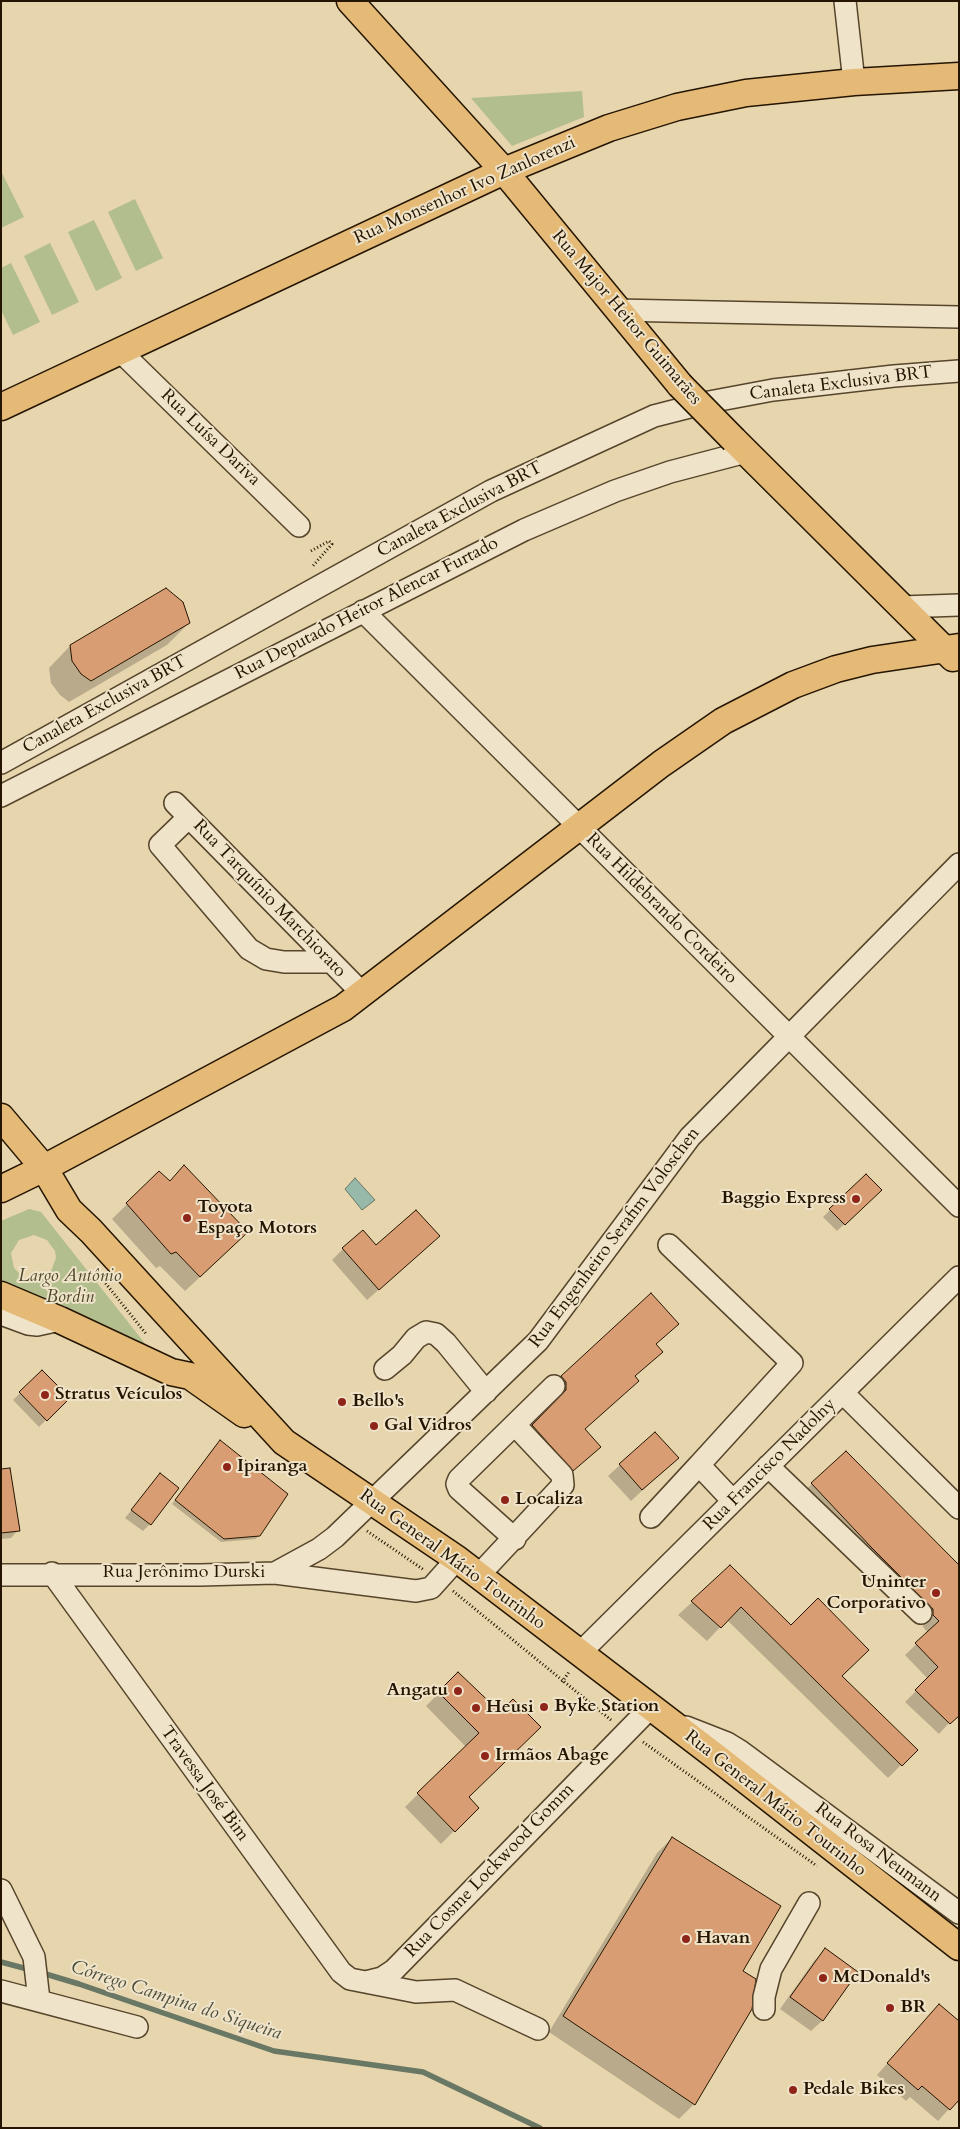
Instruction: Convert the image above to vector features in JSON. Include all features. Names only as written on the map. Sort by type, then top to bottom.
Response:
[{"type":"main road","name":"Rua Major Heitor Guimarães","points":[[350,1],[504,170],[616,310],[680,385],[902,607],[954,653]]},
{"type":"main road","name":"Rua Monsenhor Ivo Zanlorenzi","points":[[1,407],[504,170],[585,136],[677,107],[754,92],[854,82],[959,76]]},
{"type":"main road","points":[[1,1189],[319,1022],[363,994],[684,748],[723,721],[755,703],[794,685],[836,669],[872,660],[954,653]]},
{"type":"main road","name":"Rua General Mário Tourinho","points":[[1,1117],[44,1168],[69,1210],[91,1231],[284,1442],[457,1559],[659,1713],[959,1947]]},
{"type":"main road","points":[[69,1210],[72,1224],[116,1280],[177,1348],[190,1376]]},
{"type":"main road","points":[[1,1295],[60,1320],[171,1372],[190,1376],[284,1442]]},
{"type":"street","points":[[845,1],[854,82]]},
{"type":"street","points":[[616,310],[959,317]]},
{"type":"street","name":"Rua Luísa Dariva","points":[[120,351],[300,526]]},
{"type":"street","name":"Canaleta Exclusiva BRT","points":[[1,763],[491,490],[654,416],[710,402],[773,390],[894,376],[959,371]]},
{"type":"street","name":"Rua Deputado Heitor Alencar Furtado","points":[[1,796],[475,554],[572,509],[740,446]]},
{"type":"street","points":[[902,607],[959,605]]},
{"type":"street","name":"Rua Hildebrando Cordeiro","points":[[363,611],[959,1206]]},
{"type":"street","name":"Rua Tarquínio Marchiorato","points":[[331,962],[284,962],[266,959],[250,949],[160,846],[182,810],[363,994]]},
{"type":"street","name":"Rua Engenheiro Serafim Voloschen","points":[[373,1502],[548,1329],[684,1144],[959,864]]},
{"type":"street","points":[[651,1517],[792,1363],[669,1245]]},
{"type":"street","name":"Rua Francisco Nadolny","points":[[580,1653],[959,1277]]},
{"type":"street","points":[[1,1314],[28,1324],[37,1325],[60,1320]]},
{"type":"street","points":[[385,1369],[402,1355],[416,1338],[426,1332],[436,1334],[446,1343],[486,1392]]},
{"type":"street","points":[[514,1538],[459,1489],[457,1484],[554,1386]]},
{"type":"street","points":[[843,1393],[959,1508]]},
{"type":"street","points":[[479,1576],[563,1485],[562,1474],[515,1425]]},
{"type":"street","points":[[699,1465],[733,1502]]},
{"type":"street","points":[[768,1466],[920,1613]]},
{"type":"street","name":"Rua Jerônimo Durski","points":[[1,1575],[52,1573],[200,1575],[275,1573],[319,1549],[373,1502]]},
{"type":"street","points":[[275,1573],[416,1591],[431,1588],[457,1559]]},
{"type":"street","name":"Travessa José Bim","points":[[52,1573],[341,1972],[350,1979],[416,1992],[455,1990],[538,2029]]},
{"type":"street","name":"Rua Cosme Lockwood Gomm","points":[[366,1982],[382,1978],[394,1970],[626,1731],[659,1713]]},
{"type":"street","name":"Rua Rosa Neumann","points":[[659,1713],[727,1743],[740,1751],[959,1913]]},
{"type":"street","points":[[1,1890],[8,1921],[34,1957],[38,1992]]},
{"type":"street","points":[[764,2009],[764,1997],[771,1969],[809,1903]]},
{"type":"street","points":[[1,1991],[38,1992],[137,2027]]},
{"type":"path","points":[[311,551],[329,541],[332,544],[312,567],[339,560],[342,573]]},
{"type":"path","points":[[439,1580],[626,1731],[696,1778],[824,1872]]},
{"type":"green space","points":[[582,91],[584,117],[512,146],[471,98]]},
{"type":"green space","points":[[1,171],[24,217],[1,228]]},
{"type":"green space","points":[[135,199],[163,258],[136,271],[108,212]]},
{"type":"green space","points":[[94,220],[122,278],[96,291],[68,232]]},
{"type":"green space","points":[[50,243],[79,302],[52,315],[24,256]]},
{"type":"green space","points":[[11,263],[40,322],[13,335],[1,310],[1,268]]},
{"type":"green space","name":"Largo Antônio Bordin","points":[[29,1209],[41,1212],[147,1346],[1,1284],[1,1221]],"holes":[[[34,1235],[47,1240],[55,1251],[56,1258],[51,1271],[46,1276],[33,1280],[25,1279],[14,1268],[11,1253],[19,1240]]]},
{"type":"shaded area","points":[[355,1178],[375,1200],[362,1210],[345,1189]]},
{"type":"building","points":[[166,588],[183,602],[190,623],[91,681],[81,674],[72,661],[70,645]]},
{"type":"building","name":"Toyota Espaço Motors","points":[[184,1165],[248,1232],[200,1277],[176,1252],[171,1254],[126,1203],[159,1171],[170,1181]]},
{"type":"building","name":"Baggio Express","points":[[866,1174],[882,1190],[845,1225],[829,1209]]},
{"type":"building","points":[[416,1210],[440,1236],[379,1290],[342,1248],[363,1230],[376,1245]]},
{"type":"building","points":[[651,1293],[679,1324],[656,1344],[663,1352],[635,1376],[639,1381],[585,1429],[601,1447],[573,1471],[532,1425],[566,1390],[566,1382],[561,1376]]},
{"type":"building","name":"Stratus Veículos","points":[[42,1370],[70,1398],[47,1421],[19,1392]]},
{"type":"building","points":[[655,1432],[679,1458],[642,1490],[619,1464]]},
{"type":"building","name":"Ipiranga","points":[[220,1440],[288,1494],[260,1536],[224,1539],[175,1500]]},
{"type":"building","name":"Uninter Corporativo","points":[[846,1451],[959,1565],[959,1716],[950,1724],[915,1690],[938,1667],[915,1643],[939,1621],[933,1615],[933,1609],[811,1483]]},
{"type":"building","points":[[10,1468],[20,1531],[1,1533],[1,1469]]},
{"type":"building","points":[[160,1473],[179,1488],[151,1525],[131,1510]]},
{"type":"building","points":[[730,1565],[791,1625],[818,1598],[869,1650],[842,1676],[918,1750],[902,1766],[741,1607],[721,1628],[691,1601]]},
{"type":"building","points":[[458,1672],[500,1712],[513,1699],[541,1727],[469,1797],[479,1808],[455,1832],[417,1793],[479,1733],[438,1692]]},
{"type":"building","name":"Havan","points":[[672,1837],[781,1906],[743,1971],[756,1979],[752,2009],[695,2105],[563,2016]]},
{"type":"building","points":[[825,1948],[858,1972],[823,2021],[790,1997]]},
{"type":"building","points":[[939,2004],[959,2021],[959,2100],[950,2110],[922,2086],[918,2090],[887,2063]]},
{"type":"waterway","name":"Córrego Campina do Siqueira","points":[[1,1962],[31,1970]]},
{"type":"waterway","name":"Córrego Campina do Siqueira","points":[[39,1972],[274,2051],[423,2072],[540,2128]]},
{"type":"place","name":"Baggio Express","points":[[856,1199]]},
{"type":"place","name":"Toyota Espaço Motors","points":[[187,1218]]},
{"type":"place","name":"Stratus Veículos","points":[[45,1395]]},
{"type":"place","name":"Bello's","points":[[342,1402]]},
{"type":"place","name":"Gal Vidros","points":[[374,1426]]},
{"type":"place","name":"Ipiranga","points":[[227,1467]]},
{"type":"place","name":"Localiza","points":[[505,1500]]},
{"type":"place","name":"Uninter Corporativo","points":[[936,1593]]},
{"type":"place","name":"Angatu","points":[[458,1691]]},
{"type":"place","name":"Byke Station","points":[[544,1707]]},
{"type":"place","name":"Heusi","points":[[476,1708]]},
{"type":"place","name":"Irmãos Abage","points":[[485,1756]]},
{"type":"place","name":"Havan","points":[[686,1939]]},
{"type":"place","name":"McDonald's","points":[[823,1978]]},
{"type":"place","name":"BR","points":[[890,2008]]},
{"type":"place","name":"Pedale Bikes","points":[[793,2090]]}]
